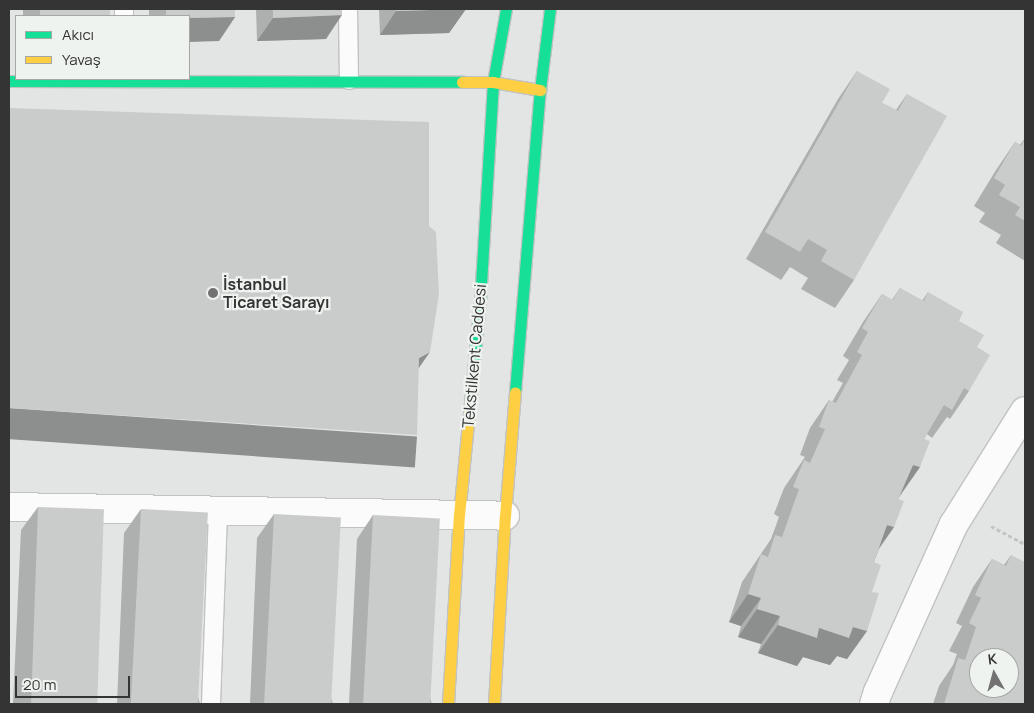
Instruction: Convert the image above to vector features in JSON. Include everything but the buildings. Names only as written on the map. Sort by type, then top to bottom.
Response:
[{"type":"street","name":"Tekstilkent Caddesi","points":[[448,704],[459,514],[480,300],[493,82],[506,9]]},
{"type":"street","points":[[494,704],[505,516],[540,90],[550,9]]},
{"type":"street","points":[[9,81],[349,80],[493,82],[540,90]]},
{"type":"street","points":[[874,704],[954,524],[1025,411]]},
{"type":"street","points":[[9,507],[505,516]]},
{"type":"lane","points":[[348,9],[349,80]]},
{"type":"lane","points":[[211,704],[218,511]]},
{"type":"traffic: fast","points":[[470,403],[480,301],[493,82],[506,9]]},
{"type":"traffic: fast","points":[[515,392],[540,90],[550,9]]},
{"type":"traffic: fast","points":[[9,81],[462,82]]},
{"type":"traffic: slow","points":[[462,82],[493,82],[540,90]]},
{"type":"traffic: slow","points":[[494,704],[505,516],[515,392]]},
{"type":"traffic: slow","points":[[448,704],[459,515],[470,403]]},
{"type":"place","name":"İstanbul Ticaret Sarayı","points":[[213,293]]}]
